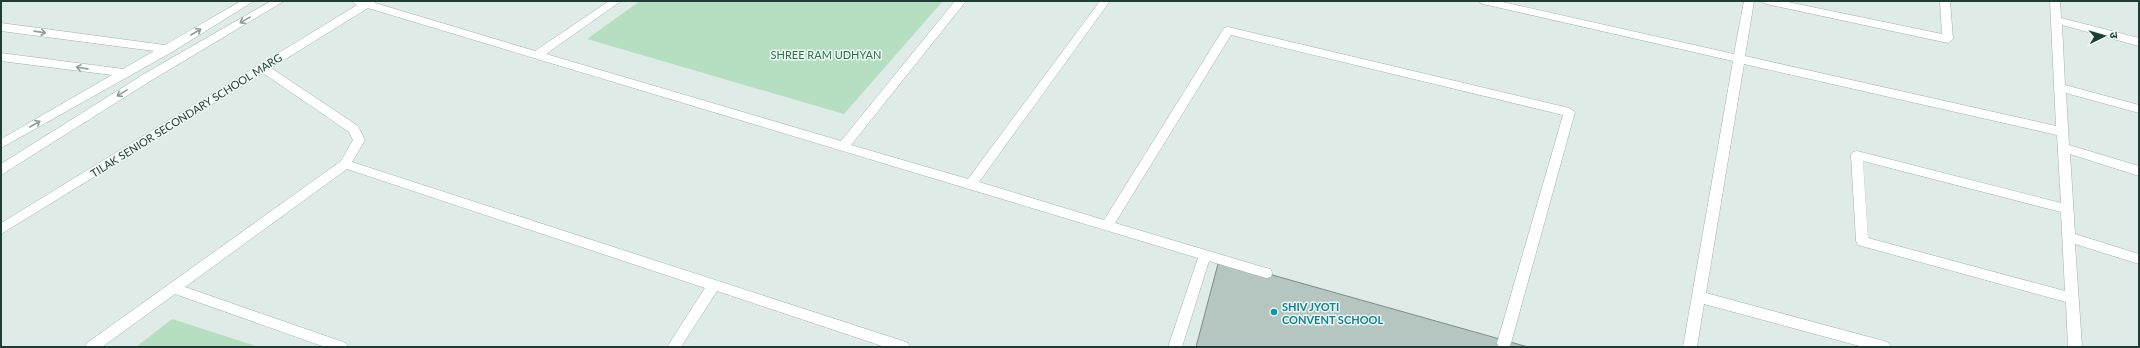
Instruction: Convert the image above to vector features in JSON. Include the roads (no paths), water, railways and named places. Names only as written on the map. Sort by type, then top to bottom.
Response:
[{"type":"street","points":[[1,144],[249,1]]},
{"type":"street","points":[[1,170],[190,51],[279,1]]},
{"type":"street","points":[[537,56],[616,1]]},
{"type":"street","points":[[843,147],[961,1]]},
{"type":"street","points":[[970,185],[1105,1]]},
{"type":"street","points":[[1483,1],[2063,132]]},
{"type":"street","points":[[1690,347],[1749,1]]},
{"type":"street","points":[[1766,1],[1948,39],[1945,1]]},
{"type":"street","points":[[2055,1],[2075,347]]},
{"type":"street","points":[[364,2],[537,56],[1279,277]]},
{"type":"street","name":"TILAK SENIOR SECONDARY SCHOOL MARG","points":[[1,229],[263,68],[364,2]]},
{"type":"street","points":[[2056,20],[2139,42]]},
{"type":"street","points":[[1,26],[190,51]]},
{"type":"street","points":[[1106,226],[1228,31],[1569,112],[1504,343]]},
{"type":"street","points":[[1,57],[148,77]]},
{"type":"street","points":[[92,347],[344,164],[358,140],[354,129],[263,68]]},
{"type":"street","points":[[2060,87],[2139,109]]},
{"type":"street","points":[[2063,147],[2139,171]]},
{"type":"street","points":[[2067,209],[1857,155],[1862,241],[2072,298]]},
{"type":"street","points":[[344,164],[903,347]]},
{"type":"street","points":[[2069,237],[2139,259]]},
{"type":"street","points":[[1175,347],[1204,255]]},
{"type":"street","points":[[674,347],[714,285]]},
{"type":"street","points":[[173,288],[341,347]]},
{"type":"street","points":[[1699,296],[1884,347]]},
{"type":"street","points":[[1489,339],[1517,347]]},
{"type":"place","name":"SHIV JYOTI CONVENT SCHOOL","points":[[1274,312]]},
{"type":"park label","name":"SHREE RAM UDHYAN","points":[[826,54]]}]
